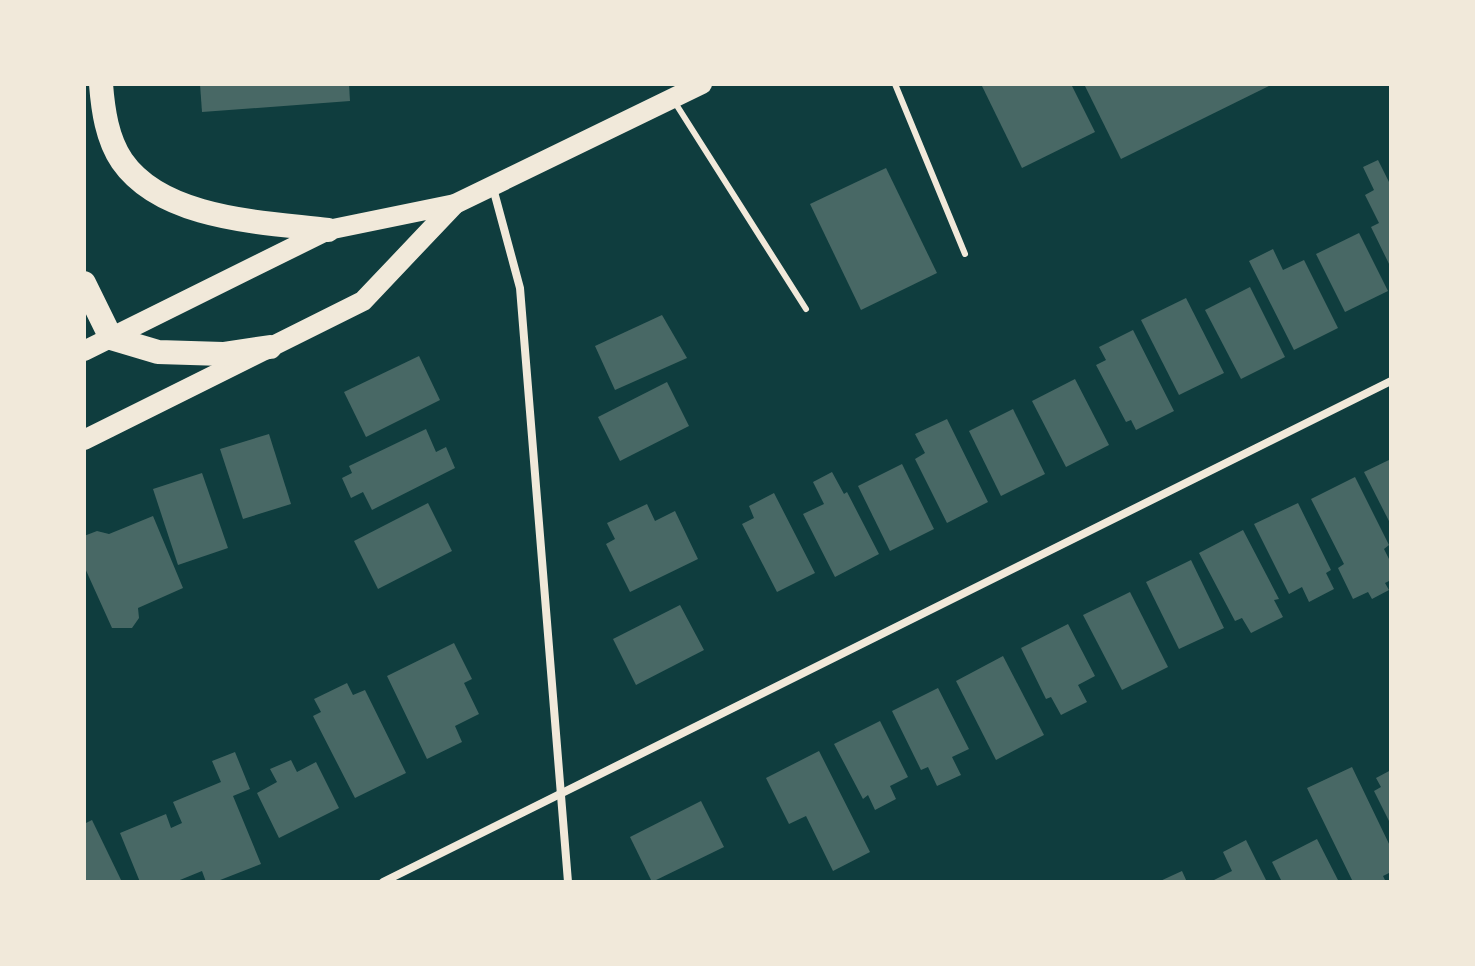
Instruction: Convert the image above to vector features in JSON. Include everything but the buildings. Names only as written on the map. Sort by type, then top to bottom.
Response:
[{"type":"highway","points":[[101,84],[112,141],[122,162],[155,192],[175,202],[227,217],[328,230]]},
{"type":"highway","points":[[84,283],[111,338],[158,352],[223,354],[270,347]]},
{"type":"main road","points":[[84,351],[328,230],[455,204],[702,84]]},
{"type":"main road","points":[[84,440],[363,301],[455,204]]},
{"type":"street","points":[[492,186],[520,288],[568,882]]},
{"type":"street","points":[[383,882],[1391,381]]},
{"type":"lane","points":[[895,84],[965,254]]},
{"type":"lane","points":[[672,98],[806,309]]}]
